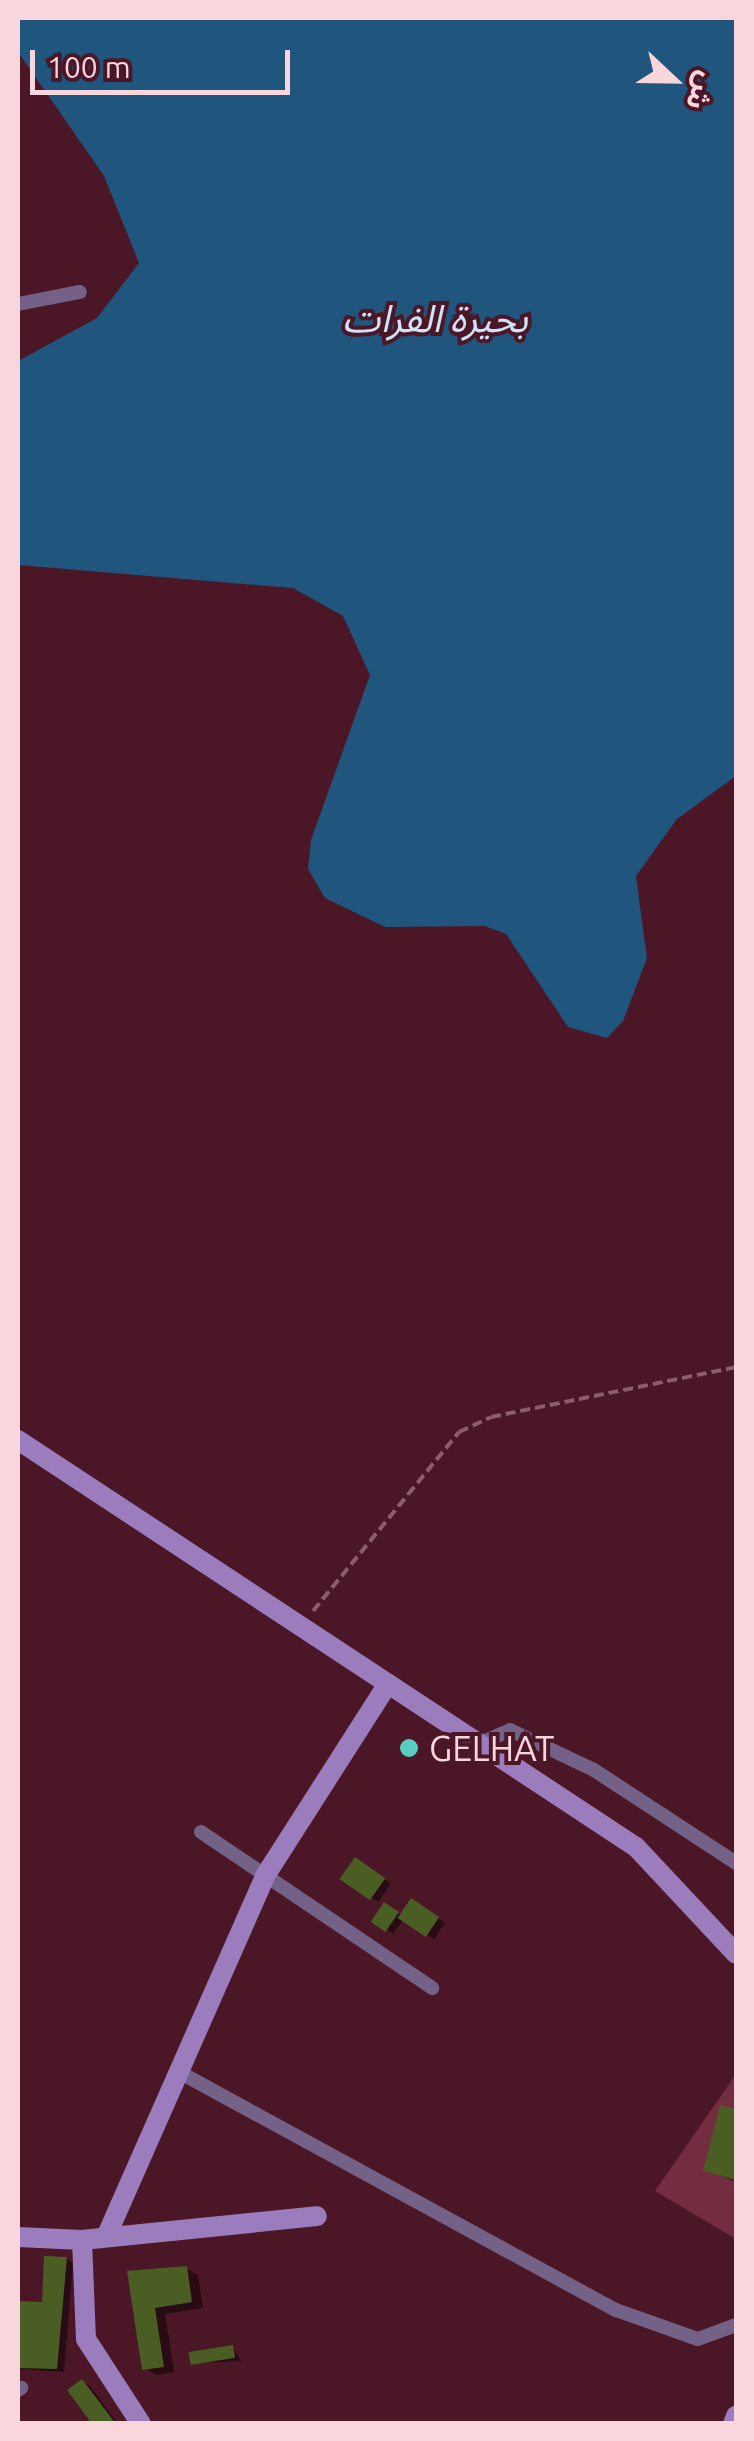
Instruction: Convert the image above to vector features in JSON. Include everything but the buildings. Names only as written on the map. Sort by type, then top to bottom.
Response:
[{"type":"street","points":[[18,304],[80,292]]},
{"type":"street","points":[[18,1440],[636,1847],[736,1954]]},
{"type":"street","points":[[106,2237],[265,1876],[388,1684]]},
{"type":"street","points":[[479,1744],[510,1730],[594,1770],[736,1863]]},
{"type":"street","points":[[201,1832],[432,1988]]},
{"type":"street","points":[[179,2072],[616,2310],[698,2339],[736,2326]]},
{"type":"street","points":[[18,2236],[82,2240],[317,2216]]},
{"type":"street","points":[[82,2240],[86,2339],[142,2424]]},
{"type":"street","points":[[734,2424],[736,2416]]},
{"type":"path","points":[[300,1626],[459,1432],[491,1416],[736,1368]]},
{"type":"shaded area","points":[[736,2074],[736,2239],[655,2191]]},
{"type":"water","name":"بحيرة الفرات","points":[[18,18],[736,18],[736,776],[677,819],[636,876],[647,958],[623,1021],[607,1038],[568,1027],[506,934],[485,926],[385,927],[325,898],[308,869],[311,840],[370,675],[343,616],[293,588],[18,565],[18,361],[97,318],[139,263],[104,176],[18,52]]},
{"type":"place","name":"GELHAT","points":[[409,1748]]}]
